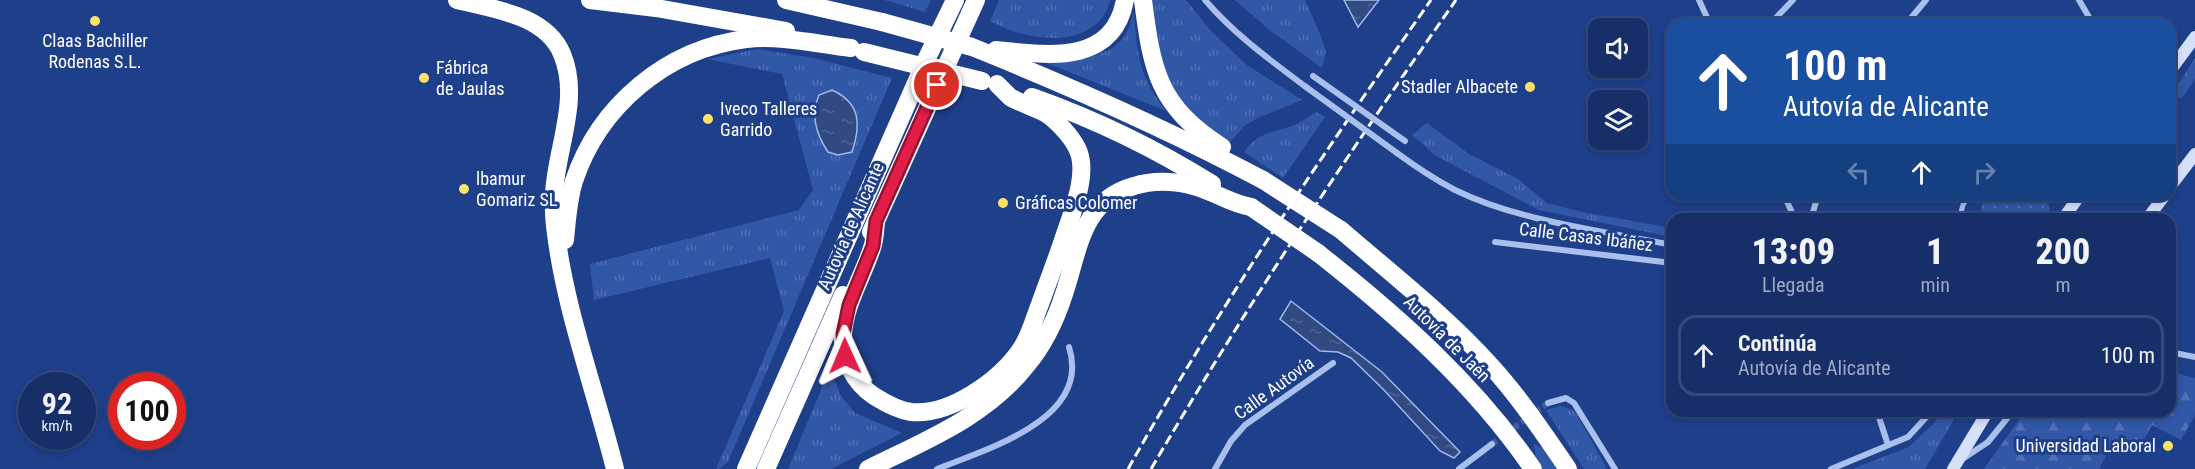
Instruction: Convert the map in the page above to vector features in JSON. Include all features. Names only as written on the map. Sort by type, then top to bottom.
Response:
[{"type":"highway","points":[[457,0],[499,10],[538,26],[551,36],[562,53],[568,73],[568,102],[554,194],[555,224],[562,272],[615,469]]},
{"type":"highway","points":[[590,0],[657,8],[753,24],[990,82],[1062,108],[1126,137],[1251,207]]},
{"type":"highway","points":[[786,0],[882,22],[972,47],[1166,130],[1263,180]]},
{"type":"highway","points":[[821,0],[842,7],[857,17]]},
{"type":"highway","name":"Autovía de Alicante","points":[[746,469],[927,58],[955,0]]},
{"type":"highway","name":"Autovía de Alicante","points":[[766,469],[976,0]]},
{"type":"highway","points":[[972,47],[1050,55],[1070,54],[1094,46],[1111,33],[1119,21],[1125,0]]},
{"type":"highway","points":[[1143,0],[1155,72],[1170,102],[1189,123],[1207,138],[1240,159],[1263,180]]},
{"type":"highway","points":[[562,272],[568,205],[574,182],[587,150],[599,129],[634,89],[655,73],[684,57],[714,46],[746,39],[774,38],[858,50]]},
{"type":"highway","points":[[990,82],[1011,97],[1046,113],[1077,147],[1081,161],[1076,197],[1038,332]]},
{"type":"highway","name":"Autovía de Jaén","points":[[1263,180],[1341,230],[1446,322],[1491,366],[1525,407],[1568,469]]},
{"type":"highway","points":[[868,469],[976,414],[1007,388],[1018,364],[1022,348],[1038,332],[1064,297],[1081,237],[1093,211],[1111,195],[1134,185],[1175,182],[1206,190],[1235,204],[1251,207]]},
{"type":"highway","name":"Autovía de Jaén","points":[[1251,207],[1318,253],[1370,293],[1455,372],[1533,469]]},
{"type":"highway","points":[[876,221],[873,246],[849,305],[843,334],[845,356],[855,376],[868,392],[888,405],[911,412],[929,410],[954,403],[982,390],[1018,364]]},
{"type":"highway","points":[[737,469],[749,443],[765,425]]},
{"type":"highway","points":[[606,432],[622,469]]},
{"type":"main road","points":[[2176,63],[2195,37]]},
{"type":"main road","points":[[2176,179],[2195,154]]},
{"type":"main road","points":[[1957,464],[1984,417]]},
{"type":"street","points":[[1205,0],[1221,19],[1261,54],[1425,174],[1457,191],[1500,207],[1543,219],[1666,244]]},
{"type":"street","points":[[1699,0],[1707,18]]},
{"type":"street","points":[[1776,18],[1793,0]]},
{"type":"street","points":[[1911,18],[1926,0]]},
{"type":"street","points":[[2079,0],[2090,18]]},
{"type":"street","points":[[1313,76],[1405,141]]},
{"type":"street","name":"Calle Casas Ibáñez","points":[[1495,242],[1666,262]]},
{"type":"street","points":[[937,469],[1031,428],[1059,406],[1070,382],[1074,362],[1069,347]]},
{"type":"street","points":[[2176,353],[2195,357]]},
{"type":"street","name":"Calle Autovía","points":[[1215,469],[1231,441],[1245,424],[1333,363]]},
{"type":"street","points":[[1548,403],[1566,398],[1574,403],[1615,469]]},
{"type":"street","points":[[1879,417],[1888,445]]},
{"type":"street","points":[[1832,469],[1908,437],[1926,417]]},
{"type":"street","points":[[1957,464],[1988,442],[2008,417]]},
{"type":"street","points":[[1460,469],[1492,444]]},
{"type":"green space","points":[[884,0],[931,0],[925,12]]},
{"type":"green space","points":[[999,0],[1110,1],[1103,16],[1091,28],[1078,34],[1048,38],[1017,32],[990,21]]},
{"type":"green space","points":[[1148,0],[1186,0],[1211,31],[1247,65],[1302,100],[1244,126],[1230,142],[1210,130],[1193,116],[1170,83],[1156,44]]},
{"type":"green space","points":[[1235,0],[1305,0],[1326,51],[1322,68],[1268,29]]},
{"type":"green space","points":[[1134,11],[1136,40],[1141,64],[1150,87],[1166,111],[1047,63],[1088,57],[1108,50],[1125,35]]},
{"type":"green space","points":[[758,49],[814,58],[892,78],[728,462],[716,469],[784,311],[770,258],[594,300],[590,264],[799,210],[813,190],[782,74],[707,59]]},
{"type":"green space","points":[[2195,58],[2195,79],[2182,98],[2176,96],[2176,87]]},
{"type":"green space","points":[[1316,112],[1325,117],[1283,178],[1244,152],[1261,136],[1295,125]]},
{"type":"green space","points":[[1427,123],[1469,154],[1518,179],[1547,203],[1582,212],[1666,227],[1666,236],[1539,210],[1436,156],[1412,135]]},
{"type":"green space","points":[[1984,201],[2043,201],[2049,205],[2050,212],[2049,213],[1979,213]]},
{"type":"green space","points":[[830,368],[841,396],[855,413],[902,433],[831,469],[788,469]]},
{"type":"green space","points":[[2176,373],[2195,378],[2195,415],[2181,440],[2152,425],[2137,452],[2115,439],[2099,469],[1984,469],[2021,417],[2176,417]]},
{"type":"green space","points":[[1560,406],[1573,410],[1578,416],[1607,469],[1584,469],[1546,410]]},
{"type":"green space","points":[[1939,417],[1955,417],[1925,469],[1852,469],[1909,447]]},
{"type":"green space","points":[[1534,444],[1548,451],[1560,469],[1543,469],[1536,458]]},
{"type":"water","points":[[1344,0],[1379,0],[1358,27]]},
{"type":"water","points":[[832,90],[849,101],[857,124],[852,152],[838,155],[828,152],[818,131],[815,117],[819,95]]},
{"type":"water","points":[[1291,301],[1382,372],[1460,452],[1454,458],[1440,451],[1351,358],[1338,352],[1320,351],[1280,319]]},
{"type":"tunnel","points":[[1492,444],[1548,403]]},
{"type":"railway","points":[[1128,469],[1236,289],[1351,115],[1431,0]]},
{"type":"railway","points":[[1151,469],[1223,349],[1299,231],[1456,0]]},
{"type":"place","name":"Claas Bachiller Rodenas S.L.","points":[[95,21]]},
{"type":"place","name":"Fábrica de Jaulas","points":[[424,78]]},
{"type":"place","name":"Stadler Albacete","points":[[1530,87]]},
{"type":"place","name":"Iveco Talleres Garrido","points":[[708,119]]},
{"type":"place","name":"lbamur Gomariz SL","points":[[464,189]]},
{"type":"place","name":"Gráficas Colomer","points":[[1003,203]]},
{"type":"place","name":"Universidad Laboral","points":[[2168,446]]},
{"type":"route","points":[[845,356],[843,334],[849,305],[873,246],[876,221],[937,85]]}]
